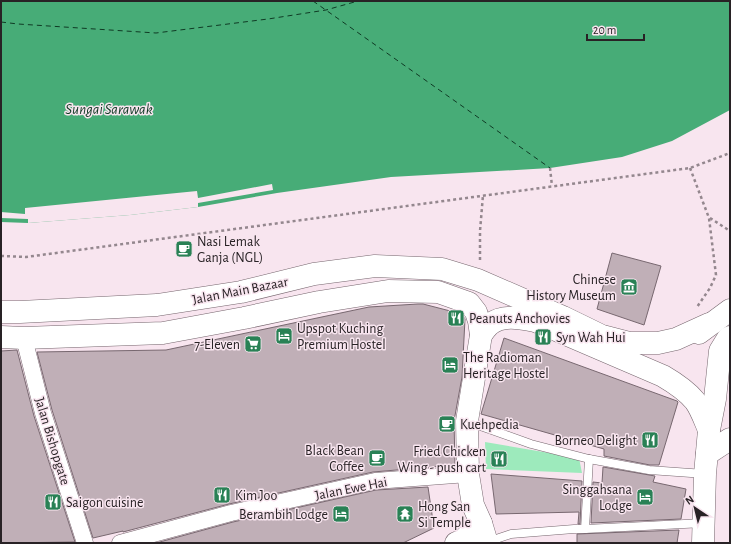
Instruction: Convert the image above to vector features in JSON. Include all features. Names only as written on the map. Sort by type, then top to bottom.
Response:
[{"type":"main road","name":"Jalan Main Bazaar","points":[[1,312],[157,305],[241,292],[314,274],[375,266],[442,269],[478,280],[517,296],[602,336],[629,343],[658,342],[676,339],[709,324]]},
{"type":"main road","name":"Jalan Main Bazaar","points":[[1,337],[24,338],[163,333],[319,302],[388,291],[438,292],[469,303],[476,312],[481,335]]},
{"type":"main road","points":[[517,296],[535,321]]},
{"type":"main road","points":[[624,359],[644,359],[673,350],[692,339],[709,324],[730,310]]},
{"type":"main road","points":[[456,543],[463,540],[485,536],[473,505],[468,474],[467,421],[481,335],[487,326],[494,321],[503,318],[520,318],[535,321],[663,376],[675,383],[696,402],[709,430]]},
{"type":"main road","points":[[704,533],[706,464],[709,430],[715,399],[720,351],[730,337]]},
{"type":"main road","points":[[706,464],[730,439]]},
{"type":"street","name":"Jalan Bishopgate","points":[[24,338],[43,413],[85,543]]},
{"type":"street","name":"Jalan Ewe Hai","points":[[120,543],[231,513],[375,481],[468,474]]},
{"type":"lane","points":[[467,421],[531,444],[589,459],[649,470],[706,464]]},
{"type":"lane","points":[[585,529],[589,459]]},
{"type":"lane","points":[[485,536],[574,529],[704,533]]},
{"type":"path","points":[[1,256],[26,257],[690,168],[730,153]]},
{"type":"path","points":[[550,168],[552,186]]},
{"type":"path","points":[[690,168],[709,218],[716,276],[710,288],[692,314],[688,324],[690,333]]},
{"type":"path","points":[[478,280],[481,257],[480,231],[483,195]]},
{"type":"path","points":[[709,218],[730,231]]},
{"type":"shaded area","points":[[485,442],[579,458],[582,473],[486,469]]},
{"type":"water","name":"Sungai Sarawak","points":[[1,1],[730,1],[730,110],[672,141],[622,157],[550,168],[391,177],[277,193],[198,207],[130,215],[28,223],[1,222]]},
{"type":"pier","points":[[272,184],[273,190],[198,203],[198,207],[130,215],[28,223],[28,219],[1,218],[1,212],[25,214],[25,208],[197,191],[198,198]]},
{"type":"building","name":"Chinese History Museum","points":[[612,253],[661,266],[644,325],[597,309]]},
{"type":"building","points":[[423,304],[462,314],[465,319],[462,377],[454,421],[455,465],[373,472],[229,504],[123,532],[93,538],[52,410],[37,352],[166,350],[369,307]]},
{"type":"building","points":[[504,338],[677,401],[678,402],[659,465],[650,465],[604,456],[604,449],[481,414]]},
{"type":"building","points":[[17,350],[34,416],[75,542],[1,543],[1,351]]},
{"type":"building","points":[[603,467],[655,476],[653,482],[686,489],[681,519],[591,523],[593,482],[602,483]]},
{"type":"building","points":[[491,474],[582,481],[580,524],[578,524],[579,512],[496,514]]},
{"type":"building","points":[[428,487],[434,528],[403,543],[156,543],[233,522],[376,490]]},
{"type":"building","points":[[679,530],[677,543],[577,543],[577,534]]},
{"type":"ferry route","points":[[313,1],[550,168]]},
{"type":"ferry route","points":[[1,22],[156,33],[326,10],[358,1]]},
{"type":"place","name":"Nasi Lemak Ganja (NGL)","points":[[184,249]]},
{"type":"place","name":"Chinese History Museum","points":[[629,287]]},
{"type":"place","name":"Peanuts Anchovies","points":[[456,318]]},
{"type":"place","name":"Upspot Kuching Premium Hostel","points":[[284,336]]},
{"type":"place","name":"Syn Wah Hui","points":[[543,337]]},
{"type":"place","name":"7-Eleven","points":[[253,344]]},
{"type":"place","name":"The Radioman Heritage Hostel","points":[[450,365]]},
{"type":"place","name":"Kuehpedia","points":[[447,424]]},
{"type":"place","name":"Borneo Delight","points":[[650,440]]},
{"type":"place","name":"Black Bean Coffee","points":[[377,458]]},
{"type":"place","name":"Fried Chicken Wing - push cart","points":[[499,459]]},
{"type":"place","name":"Kim Joo","points":[[222,495]]},
{"type":"place","name":"Singgahsana Lodge","points":[[645,497]]},
{"type":"place","name":"Saigon cuisine","points":[[53,502]]},
{"type":"place","name":"Berambih Lodge","points":[[341,514]]},
{"type":"place","name":"Hong San Si Temple","points":[[405,514]]}]
